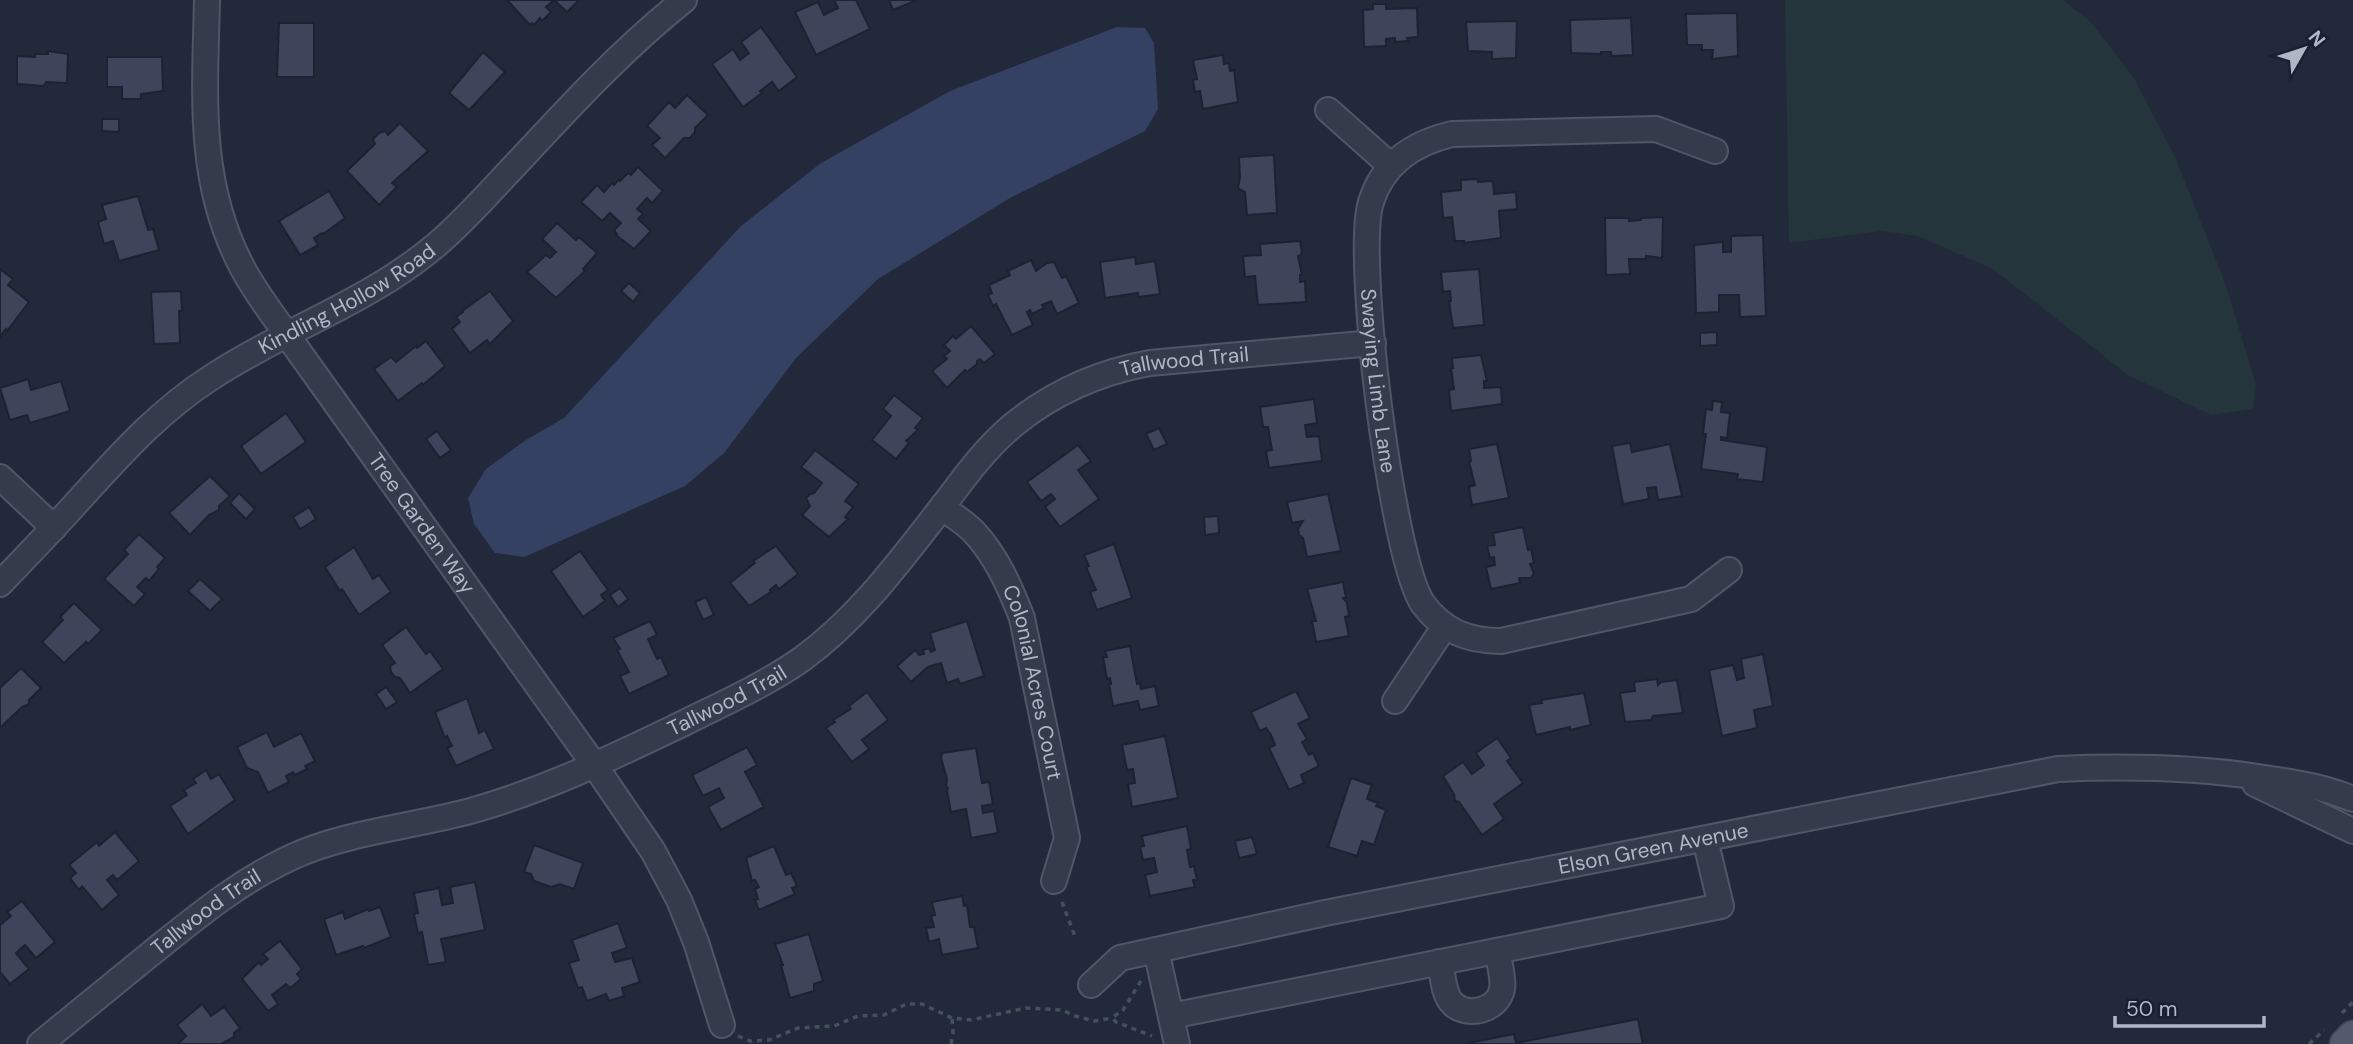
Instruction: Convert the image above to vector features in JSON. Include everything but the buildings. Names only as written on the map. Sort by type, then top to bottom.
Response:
[{"type":"main road","points":[[2345,1044],[2353,1036]]},
{"type":"street","name":"Tree Garden Way","points":[[207,0],[205,124],[208,162],[225,230],[240,265],[653,851],[679,901],[696,942],[722,1025]]},
{"type":"street","name":"Kindling Hollow Road","points":[[0,584],[135,439],[171,406],[210,377],[252,352],[359,299],[399,274],[436,245],[470,213],[612,62],[684,0]]},
{"type":"street","points":[[1328,110],[1391,166]]},
{"type":"street","name":"Swaying Limb Lane","points":[[1715,151],[1656,129],[1452,134],[1431,139],[1412,148],[1391,166],[1377,185],[1370,204],[1366,233],[1366,273],[1386,458],[1408,573],[1424,606],[1445,626],[1467,638],[1501,641],[1691,599],[1729,570]]},
{"type":"street","name":"Tallwood Trail","points":[[40,1044],[220,897],[253,876],[296,855],[326,845],[471,811],[548,786],[764,684],[837,631],[869,600],[981,457],[1011,427],[1070,388],[1096,377],[1150,363],[1373,342]]},
{"type":"street","points":[[0,477],[54,528]]},
{"type":"street","name":"Colonial Acres Court","points":[[942,507],[972,530],[993,557],[1010,587],[1022,618],[1067,838],[1054,881]]},
{"type":"street","points":[[1395,701],[1445,626]]},
{"type":"street","name":"Elson Green Avenue","points":[[1091,985],[1120,958],[1325,913],[2058,769],[2139,766],[2228,773],[2311,784],[2353,799]]},
{"type":"street","name":"Elson Green Avenue","points":[[2228,773],[2353,831]]},
{"type":"street","points":[[1171,1016],[1721,905],[1704,839]]},
{"type":"street","points":[[1157,950],[1171,1016],[1169,1042]]},
{"type":"street","points":[[1440,962],[1451,1003],[1469,1012],[1478,1011],[1496,1001],[1503,986],[1497,951]]},
{"type":"path","points":[[1054,881],[1076,939]]},
{"type":"path","points":[[722,1025],[730,1032],[750,1041],[760,1041],[783,1036],[798,1028],[834,1026],[858,1016],[884,1015],[906,1004],[922,1004],[952,1018],[982,1019],[1026,1008],[1062,1010],[1094,1021],[1112,1018],[1123,1010],[1141,981]]},
{"type":"path","points":[[951,1044],[952,1018]]},
{"type":"path","points":[[1112,1018],[1115,1022],[1169,1042]]},
{"type":"shaded area","points":[[1785,0],[2063,0],[2091,22],[2134,78],[2176,159],[2225,283],[2256,384],[2253,409],[2211,415],[2128,375],[1993,269],[1918,236],[1881,231],[1789,243]]},
{"type":"water","points":[[1117,27],[1145,28],[1154,43],[1158,109],[1145,131],[1010,198],[878,279],[797,357],[724,453],[685,486],[524,557],[495,553],[474,524],[468,498],[486,469],[526,440],[564,418],[741,226],[821,163],[950,91]]}]
